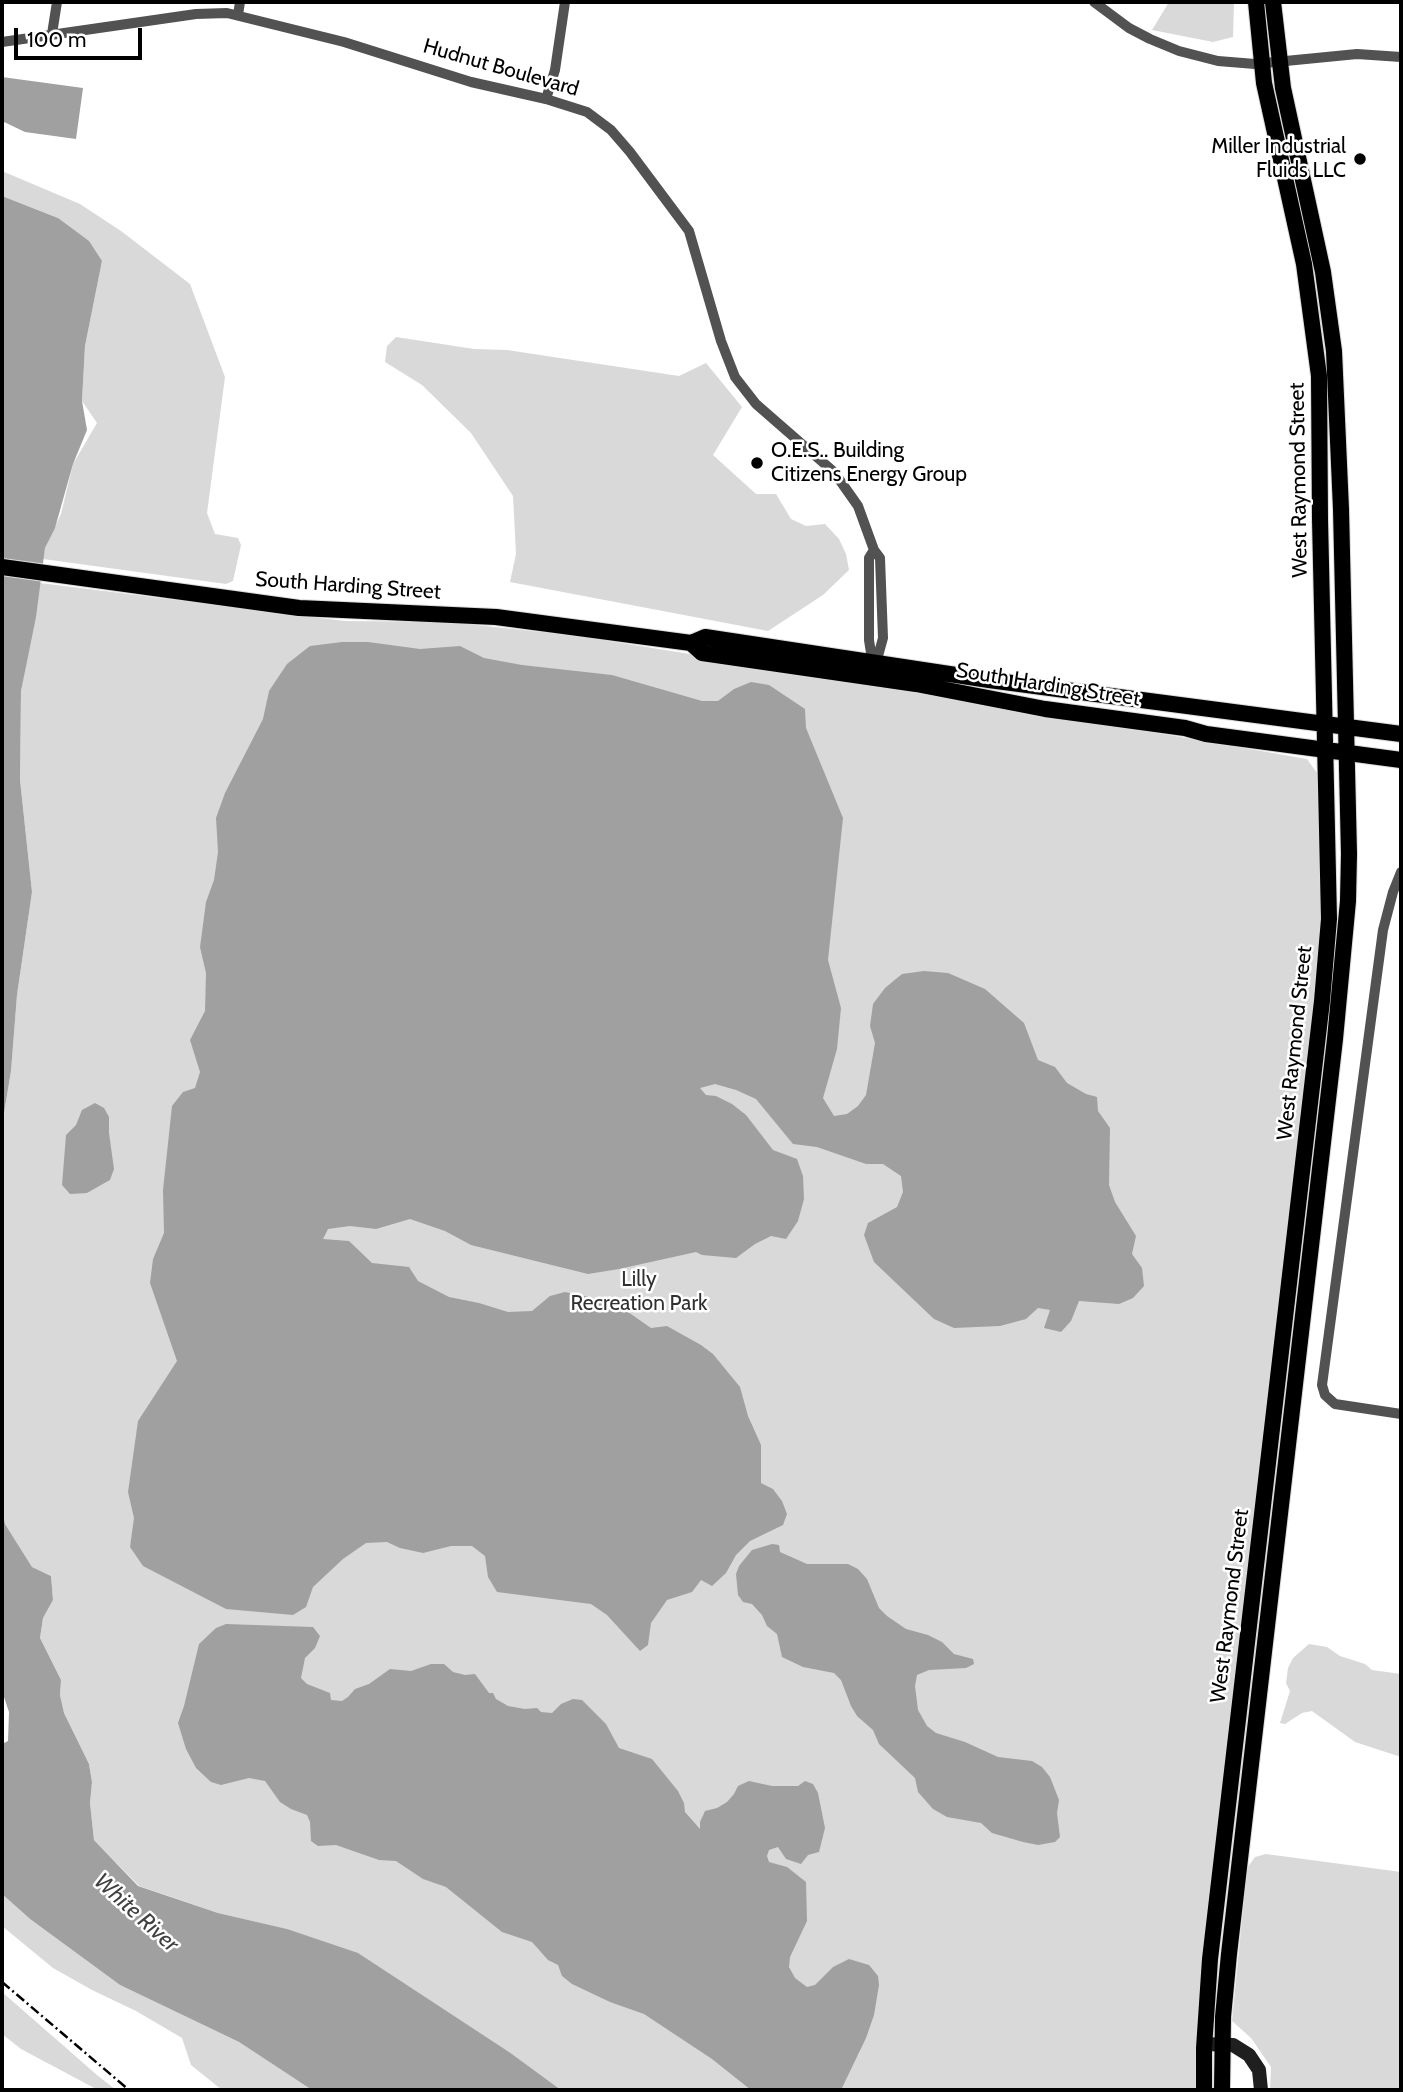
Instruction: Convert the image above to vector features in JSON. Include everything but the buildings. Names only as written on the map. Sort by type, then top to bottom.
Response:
[{"type":"main road","name":"West Raymond Street","points":[[1204,2090],[1204,2044],[1210,1959],[1328,949],[1320,376],[1306,275],[1256,2]]},
{"type":"main road","name":"West Raymond Street","points":[[1222,2090],[1222,2045],[1229,1954],[1346,941],[1349,854],[1334,351],[1323,272],[1269,63],[1273,2]]},
{"type":"main road","name":"South Harding Street","points":[[2,567],[299,608],[529,620],[691,643],[702,653],[1140,700],[1401,734]]},
{"type":"main road","name":"South Harding Street","points":[[875,671],[1045,709],[1401,760]]},
{"type":"main road","points":[[1134,721],[1140,700]]},
{"type":"main road","points":[[1280,1361],[1297,1362]]},
{"type":"street","points":[[52,34],[57,2]]},
{"type":"street","points":[[239,15],[240,2]]},
{"type":"street","points":[[546,99],[555,71],[565,2]]},
{"type":"street","points":[[1094,2],[1129,28],[1172,49],[1218,61],[1269,63],[1357,54],[1401,57]]},
{"type":"street","name":"Hudnut Boulevard","points":[[2,42],[202,13],[239,15],[368,49],[471,82],[546,99],[587,112],[611,130],[630,152],[689,231],[721,341],[735,377],[756,404],[840,478],[864,517],[874,550],[869,558],[869,640],[875,671]]},
{"type":"street","points":[[1401,872],[1383,930],[1322,1385],[1325,1395],[1335,1404],[1401,1414]]},
{"type":"street","points":[[1204,2044],[1233,2045],[1253,2059],[1259,2070],[1261,2090]]},
{"type":"green space","points":[[1169,2],[1234,2],[1233,37],[1213,42],[1152,30]]},
{"type":"green space","points":[[2,171],[80,204],[121,231],[190,284],[225,377],[207,513],[215,534],[238,538],[241,545],[233,581],[226,584],[43,559],[45,548],[61,514],[73,464],[97,423],[82,401],[85,346],[102,261],[58,218],[2,196]]},
{"type":"green space","points":[[396,337],[474,349],[507,350],[679,376],[706,363],[742,407],[713,455],[756,494],[776,494],[791,519],[806,526],[825,524],[839,539],[849,570],[823,595],[768,631],[510,582],[516,554],[513,496],[471,433],[422,385],[385,362],[387,346]]},
{"type":"green space","name":"Lilly Recreation Park","points":[[40,583],[345,621],[449,622],[578,636],[882,685],[1307,759],[1317,773],[1319,808],[1321,909],[1318,963],[1203,1948],[1197,2090],[561,2090],[512,2054],[286,1929],[218,1913],[139,1886],[94,1840],[89,1764],[64,1713],[60,1695],[61,1680],[40,1638],[43,1618],[53,1600],[51,1576],[32,1567],[5,1524],[2,1509],[2,1125],[32,892],[20,780],[21,691]]},
{"type":"green space","points":[[1309,1644],[1327,1647],[1340,1656],[1365,1664],[1372,1670],[1401,1674],[1401,1757],[1355,1742],[1312,1711],[1302,1713],[1285,1724],[1280,1723],[1290,1691],[1286,1683],[1288,1668],[1293,1658]]},
{"type":"green space","points":[[1266,1854],[1401,1872],[1401,2090],[1270,2090],[1271,2067],[1251,2038],[1232,2021],[1247,1868],[1255,1857]]},
{"type":"green space","points":[[2,1894],[30,1919],[120,1985],[239,2042],[312,2090],[222,2090],[191,2065],[182,2038],[53,1968],[2,1926]]},
{"type":"green space","points":[[2,1992],[116,2090],[98,2090],[21,2049],[2,2034]]},
{"type":"water","points":[[2,77],[83,88],[76,139],[25,132],[2,121]]},
{"type":"water","points":[[2,196],[58,218],[89,241],[102,261],[85,346],[82,401],[87,430],[73,464],[55,528],[45,548],[36,617],[21,691],[20,780],[32,892],[2,1125]]},
{"type":"water","points":[[368,642],[420,649],[460,646],[484,658],[612,675],[702,701],[718,701],[734,689],[751,682],[769,685],[805,709],[806,728],[843,818],[828,960],[841,1008],[837,1049],[823,1098],[834,1116],[847,1114],[858,1106],[866,1095],[875,1043],[870,1026],[873,1004],[885,988],[902,974],[924,971],[948,973],[985,989],[1024,1023],[1038,1060],[1055,1067],[1067,1083],[1097,1097],[1098,1111],[1110,1128],[1109,1185],[1115,1202],[1136,1236],[1132,1254],[1142,1268],[1144,1286],[1133,1298],[1119,1304],[1079,1301],[1071,1321],[1061,1332],[1044,1328],[1050,1310],[1038,1308],[1026,1319],[1000,1326],[954,1328],[934,1319],[874,1262],[864,1235],[868,1223],[897,1207],[903,1192],[901,1176],[883,1164],[866,1164],[817,1147],[793,1144],[756,1099],[715,1084],[700,1088],[706,1095],[716,1096],[732,1104],[746,1115],[773,1150],[797,1159],[803,1176],[804,1199],[798,1221],[786,1239],[771,1236],[736,1258],[696,1252],[588,1274],[471,1245],[445,1231],[410,1219],[376,1229],[350,1226],[328,1229],[323,1239],[349,1241],[372,1263],[409,1267],[418,1281],[449,1297],[508,1312],[532,1311],[550,1296],[565,1292],[599,1299],[628,1312],[651,1328],[667,1326],[701,1345],[713,1354],[740,1387],[748,1416],[761,1445],[761,1483],[773,1489],[782,1501],[787,1514],[783,1525],[750,1541],[736,1555],[726,1573],[712,1586],[701,1580],[692,1592],[667,1600],[651,1623],[648,1645],[640,1651],[607,1615],[591,1604],[497,1592],[488,1577],[485,1556],[472,1546],[451,1546],[423,1553],[387,1542],[366,1543],[343,1559],[313,1587],[306,1607],[293,1615],[226,1609],[143,1566],[130,1547],[134,1518],[128,1492],[138,1421],[177,1361],[150,1283],[153,1259],[164,1233],[163,1190],[172,1106],[183,1092],[195,1088],[200,1072],[190,1040],[205,1011],[206,973],[200,947],[206,902],[214,880],[218,852],[216,818],[225,793],[263,719],[269,691],[287,664],[310,646]]},
{"type":"water","points":[[95,1103],[104,1108],[109,1117],[114,1169],[110,1180],[87,1193],[70,1194],[62,1185],[66,1135],[76,1125],[82,1110]]},
{"type":"water","name":"White River","points":[[2,1509],[5,1524],[32,1567],[51,1576],[53,1600],[43,1618],[40,1638],[61,1680],[60,1695],[64,1713],[89,1764],[94,1840],[138,1886],[218,1913],[287,1929],[358,1953],[512,2054],[561,2090],[312,2090],[239,2042],[120,1985],[30,1919],[2,1894],[2,1744],[8,1741],[9,1712],[2,1691]]},
{"type":"water","points":[[772,1544],[779,1545],[780,1552],[807,1564],[848,1564],[858,1569],[867,1579],[879,1608],[887,1616],[906,1629],[942,1642],[954,1654],[973,1659],[974,1664],[966,1668],[929,1670],[917,1675],[915,1686],[918,1710],[927,1726],[936,1733],[998,1757],[1032,1761],[1042,1767],[1050,1777],[1059,1800],[1057,1813],[1060,1837],[1055,1842],[1038,1845],[1023,1842],[992,1833],[981,1823],[947,1817],[933,1809],[918,1792],[915,1778],[879,1744],[873,1730],[857,1716],[841,1680],[834,1673],[803,1667],[782,1657],[777,1634],[767,1626],[752,1604],[743,1602],[738,1595],[736,1574],[752,1550]]},
{"type":"water","points":[[226,1624],[313,1627],[320,1636],[315,1648],[305,1658],[301,1678],[307,1684],[330,1693],[331,1700],[342,1701],[355,1689],[369,1684],[390,1669],[411,1671],[431,1664],[444,1664],[453,1672],[475,1674],[489,1693],[493,1693],[496,1699],[508,1706],[537,1708],[541,1712],[552,1713],[561,1704],[573,1699],[582,1700],[606,1724],[619,1748],[652,1759],[678,1791],[685,1812],[700,1829],[705,1811],[727,1802],[738,1786],[749,1781],[772,1786],[798,1786],[805,1781],[813,1784],[818,1793],[825,1828],[819,1852],[808,1855],[801,1864],[786,1859],[778,1847],[769,1850],[767,1856],[769,1862],[787,1867],[806,1882],[807,1921],[790,1957],[789,1967],[795,1978],[807,1987],[815,1985],[833,1967],[849,1959],[869,1965],[878,1976],[874,2015],[841,2090],[751,2090],[712,2059],[644,2014],[572,1984],[562,1976],[558,1965],[548,1960],[532,1942],[502,1932],[446,1887],[423,1879],[396,1861],[379,1860],[336,1845],[318,1846],[311,1841],[307,1815],[280,1802],[265,1781],[249,1778],[221,1785],[211,1782],[196,1768],[186,1749],[178,1723],[199,1644],[216,1628]]},
{"type":"railway","points":[[2,1982],[129,2090]]},
{"type":"place","name":"Miller Industrial Fluids LLC","points":[[1360,159]]},
{"type":"place","name":"O.E.S.. Building Citizens Energy Group","points":[[757,463]]}]
